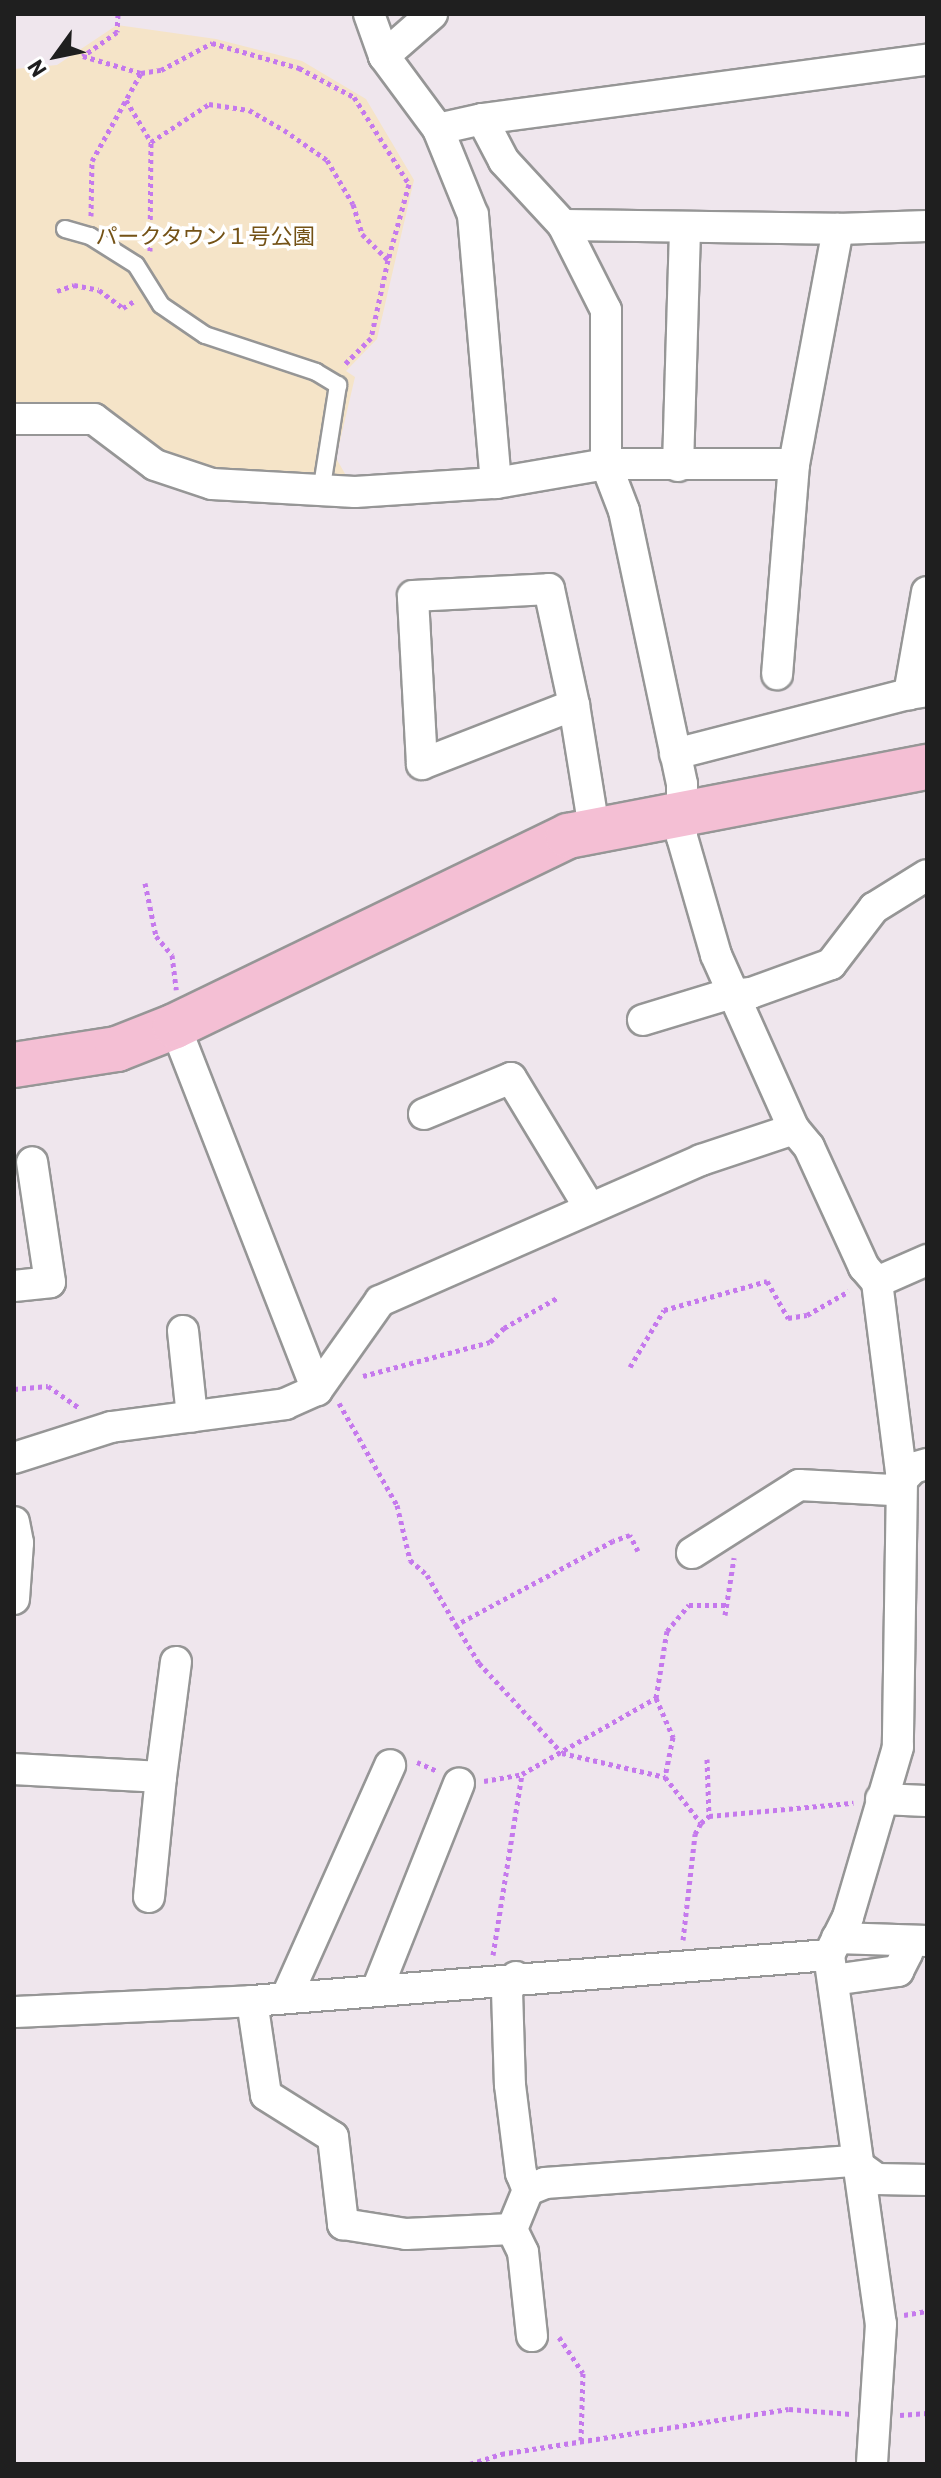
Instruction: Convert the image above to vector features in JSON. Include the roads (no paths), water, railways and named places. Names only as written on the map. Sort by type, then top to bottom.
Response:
[{"type":"street","points":[[369,14],[384,56],[438,129],[473,215],[496,483]]},
{"type":"street","points":[[384,56],[432,14]]},
{"type":"street","points":[[438,129],[482,119],[927,60]]},
{"type":"street","points":[[482,119],[504,161],[563,225],[606,310],[606,464],[624,511],[675,754],[682,837],[716,955],[794,1129],[809,1147],[864,1267],[877,1282],[902,1480],[898,1747],[833,1958],[881,2324],[872,2464]]},
{"type":"street","points":[[563,225],[838,229],[927,226]]},
{"type":"street","points":[[678,466],[685,227]]},
{"type":"street","points":[[777,674],[794,464],[838,229]]},
{"type":"street","points":[[14,419],[94,419],[155,465],[212,484],[321,492],[496,483],[606,464],[794,464]]},
{"type":"street","points":[[574,705],[422,764],[413,596],[549,589],[574,705],[594,828]]},
{"type":"street","points":[[675,754],[918,693],[927,592]]},
{"type":"street","points":[[14,1065],[117,1049],[184,1022],[594,828],[927,767]]},
{"type":"street","points":[[643,1020],[734,993],[751,993],[831,964],[874,908],[927,875]]},
{"type":"street","points":[[184,1022],[317,1390]]},
{"type":"street","points":[[424,1114],[511,1078],[589,1207]]},
{"type":"street","points":[[14,1458],[111,1427],[285,1404],[317,1390],[380,1301],[589,1207],[794,1129]]},
{"type":"street","points":[[14,1286],[50,1282],[32,1162]]},
{"type":"street","points":[[877,1282],[927,1260]]},
{"type":"street","points":[[183,1331],[192,1417]]},
{"type":"street","points":[[692,1553],[799,1485],[892,1490],[927,1464]]},
{"type":"street","points":[[14,1522],[14,1599]]},
{"type":"street","points":[[149,1897],[176,1662]]},
{"type":"street","points":[[286,1998],[390,1765]]},
{"type":"street","points":[[14,1769],[161,1777]]},
{"type":"street","points":[[378,1987],[459,1783]]},
{"type":"street","points":[[881,1799],[927,1801]]},
{"type":"street","points":[[833,1958],[898,1971],[916,1942]]},
{"type":"street","points":[[14,2012],[252,2001],[378,1987],[681,1965],[833,1958],[916,1942]]},
{"type":"street","points":[[503,1978],[507,1991],[510,2085],[521,2173],[528,2190],[512,2229],[523,2252],[531,2327]]},
{"type":"street","points":[[252,2001],[266,2095],[333,2137],[343,2224],[406,2234],[512,2229]]},
{"type":"street","points":[[528,2190],[545,2183],[852,2161],[877,2179],[927,2180]]},
{"type":"lane","points":[[65,229],[90,236],[141,273],[161,305],[205,335],[338,385],[321,492]]},
{"type":"park label","name":"パークタウン１号公園","points":[[205,236]]}]
